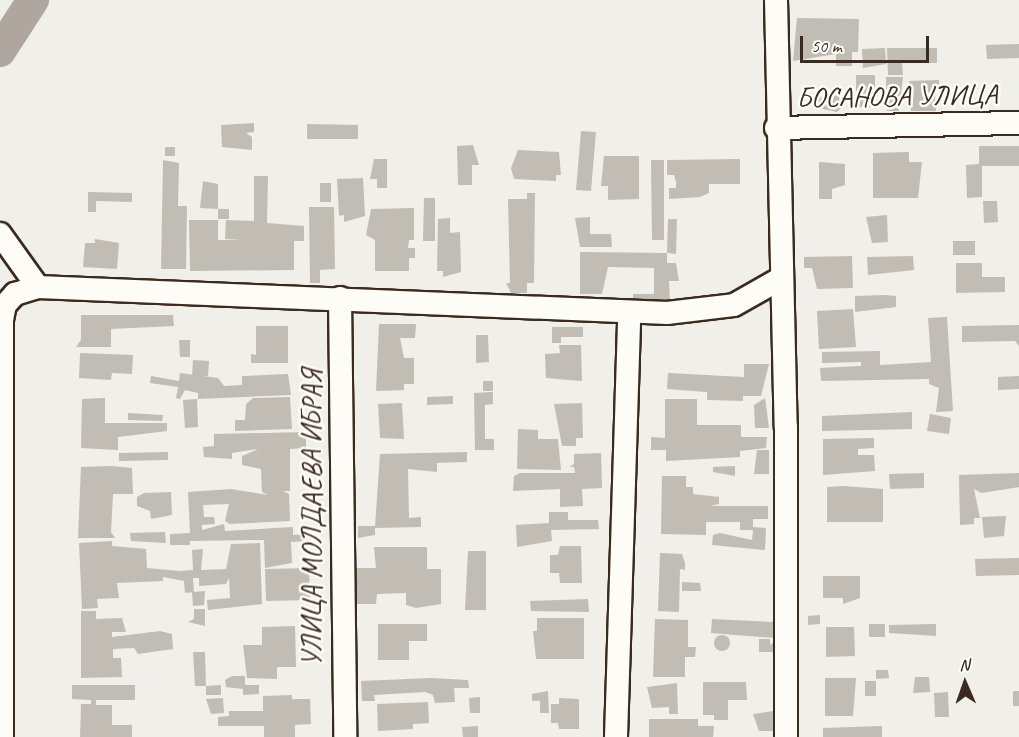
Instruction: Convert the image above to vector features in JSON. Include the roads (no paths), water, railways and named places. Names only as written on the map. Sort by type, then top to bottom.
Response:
[{"type":"street","points":[[776,0],[776,128],[786,427],[786,737]]},
{"type":"street","name":"БОСАНОВА УЛИЦА","points":[[776,128],[1019,123]]},
{"type":"street","points":[[0,234],[38,286]]},
{"type":"street","points":[[2,737],[2,320],[5,305],[15,294],[38,286],[629,312],[734,305],[780,279]]},
{"type":"street","name":"УЛИЦА МОЛДАЕВА ИБРАЯ","points":[[340,298],[345,737]]},
{"type":"street","points":[[616,737],[629,312]]},
{"type":"waterway","points":[[0,51],[33,0]]}]
